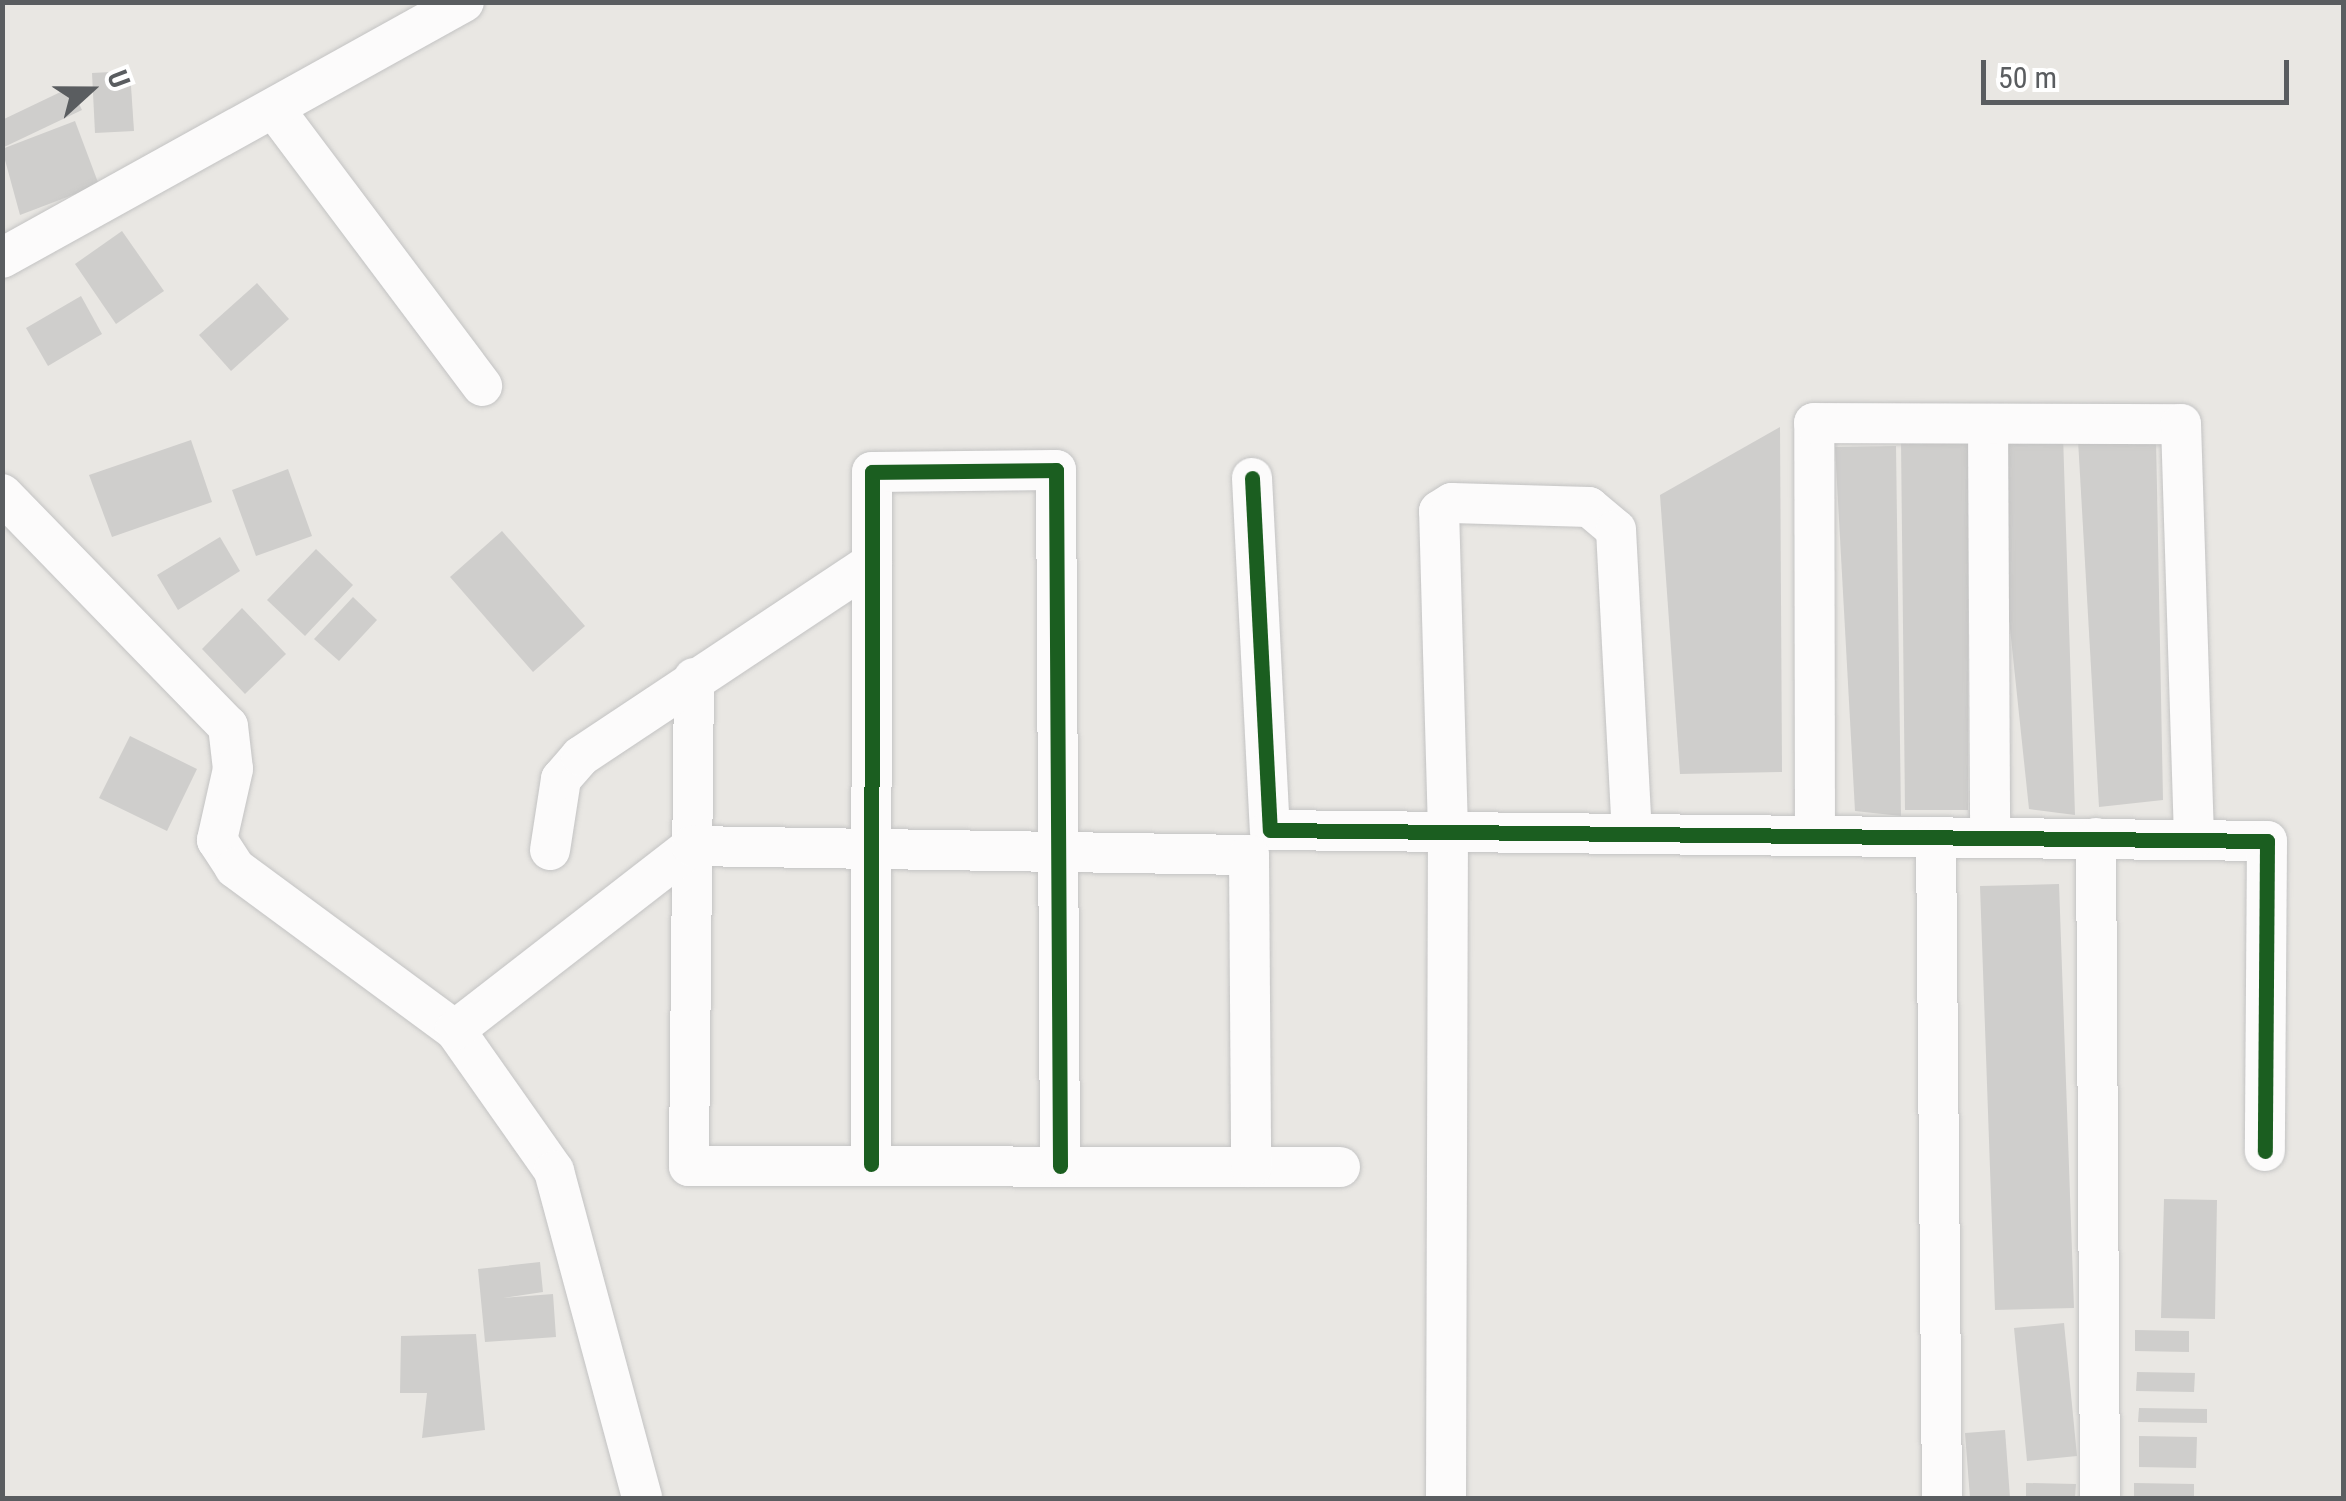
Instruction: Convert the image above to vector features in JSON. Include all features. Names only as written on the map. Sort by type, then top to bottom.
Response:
[{"type":"street","points":[[2,258],[464,2]]},
{"type":"street","points":[[274,110],[482,386]]},
{"type":"street","points":[[1815,835],[1814,424],[2182,424],[2194,840]]},
{"type":"street","points":[[1988,424],[1990,837]]},
{"type":"street","points":[[871,1164],[872,472],[1056,470],[1060,1166]]},
{"type":"street","points":[[1252,478],[1270,830],[2267,840],[2265,1152]]},
{"type":"street","points":[[2,494],[228,726],[233,768],[217,840],[235,868],[455,1030],[554,1171],[642,1498]]},
{"type":"street","points":[[1446,1498],[1448,831],[1439,511],[1466,502],[1590,507],[1616,530],[1632,833]]},
{"type":"street","points":[[550,850],[561,778],[694,678],[872,564]]},
{"type":"street","points":[[694,678],[689,1166],[1340,1167]]},
{"type":"street","points":[[1936,837],[1942,1498]]},
{"type":"street","points":[[2096,838],[2100,1498]]},
{"type":"street","points":[[455,1030],[692,846],[1250,855],[1251,1167]]},
{"type":"building","points":[[130,71],[134,131],[95,133],[92,73]]},
{"type":"building","points":[[71,87],[82,110],[2,148],[2,120]]},
{"type":"building","points":[[75,121],[99,185],[20,215],[2,149]]},
{"type":"building","points":[[122,231],[164,291],[116,324],[75,264]]},
{"type":"building","points":[[257,283],[289,319],[231,371],[199,335]]},
{"type":"building","points":[[81,296],[102,334],[48,366],[26,328]]},
{"type":"building","points":[[1780,427],[1782,772],[1680,774],[1660,495]]},
{"type":"building","points":[[2063,435],[2075,815],[2029,809],[1990,438]]},
{"type":"building","points":[[2156,438],[2163,800],[2099,807],[2078,440]]},
{"type":"building","points":[[191,440],[212,502],[112,537],[89,475]]},
{"type":"building","points":[[1968,440],[1968,810],[1905,810],[1901,441]]},
{"type":"building","points":[[1896,446],[1901,816],[1855,811],[1835,447]]},
{"type":"building","points":[[288,469],[312,536],[256,556],[232,490]]},
{"type":"building","points":[[502,531],[585,626],[533,672],[450,577]]},
{"type":"building","points":[[220,537],[240,571],[178,610],[157,575]]},
{"type":"building","points":[[316,549],[353,585],[305,636],[267,600]]},
{"type":"building","points":[[353,597],[377,620],[339,661],[314,639]]},
{"type":"building","points":[[242,608],[286,654],[245,694],[202,649]]},
{"type":"building","points":[[130,736],[197,769],[167,831],[99,798]]},
{"type":"building","points":[[2059,884],[2074,1308],[1995,1310],[1980,886]]},
{"type":"building","points":[[2164,1199],[2217,1200],[2215,1319],[2161,1318]]},
{"type":"building","points":[[540,1262],[543,1292],[503,1298],[553,1294],[556,1337],[485,1342],[478,1269]]},
{"type":"building","points":[[2064,1323],[2077,1456],[2027,1461],[2014,1328]]},
{"type":"building","points":[[2135,1330],[2189,1331],[2189,1352],[2135,1351]]},
{"type":"building","points":[[476,1334],[485,1430],[422,1438],[427,1393],[400,1393],[401,1336]]},
{"type":"building","points":[[2137,1372],[2195,1373],[2194,1392],[2136,1391]]},
{"type":"building","points":[[2139,1408],[2207,1409],[2207,1423],[2138,1422]]},
{"type":"building","points":[[2005,1430],[2010,1498],[1970,1498],[1965,1433]]},
{"type":"building","points":[[2139,1436],[2197,1437],[2196,1468],[2139,1467]]},
{"type":"building","points":[[2026,1483],[2076,1484],[2075,1498],[2026,1498]]},
{"type":"building","points":[[2134,1483],[2194,1484],[2194,1498],[2134,1498]]},
{"type":"cycle path","points":[[871,1164],[872,472],[1056,470],[1060,1166]]},
{"type":"cycle path","points":[[1252,478],[1270,830],[2267,841],[2265,1151]]}]
